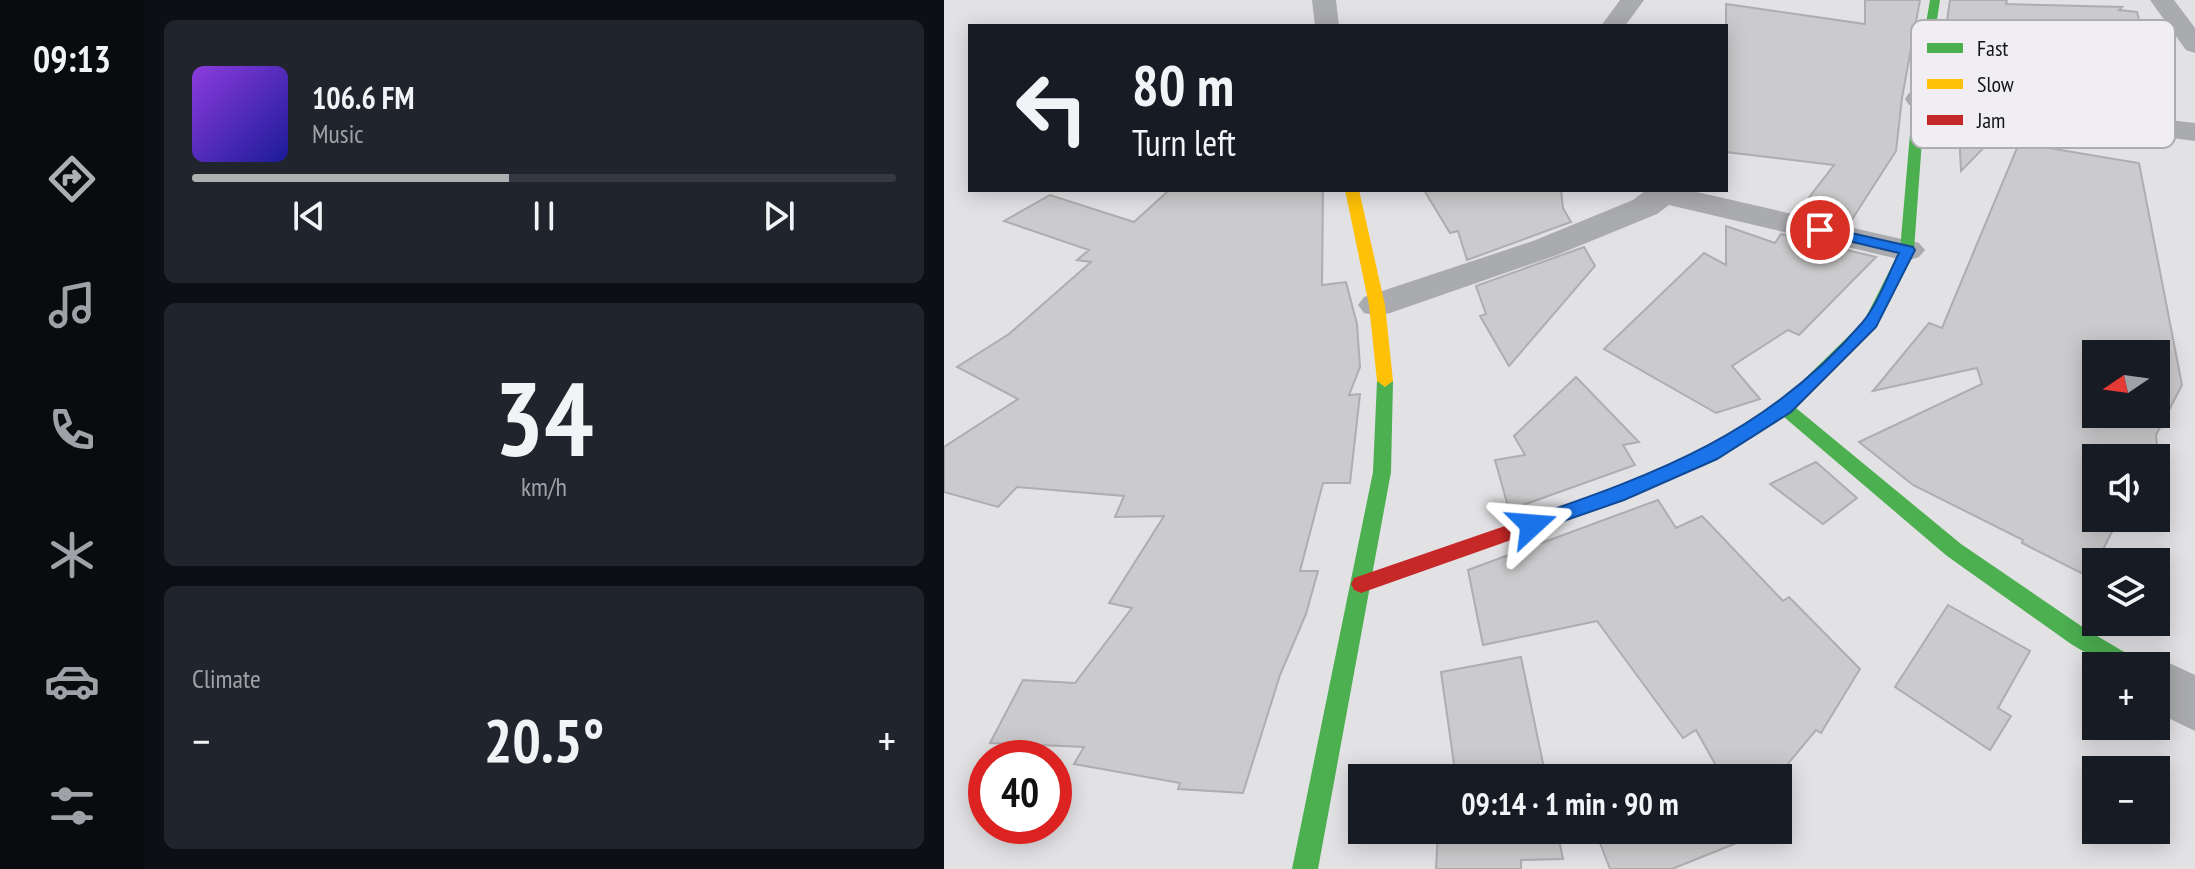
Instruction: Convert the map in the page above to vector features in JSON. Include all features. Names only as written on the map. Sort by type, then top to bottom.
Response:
[{"type":"street","points":[[1324,0],[1327,24]]},
{"type":"street","points":[[1614,24],[1632,0]]},
{"type":"street","points":[[1929,20],[1935,0]]},
{"type":"street","points":[[2162,0],[2195,45]]},
{"type":"street","points":[[2175,130],[2195,132]]},
{"type":"street","points":[[1361,584],[1617,495],[1710,455],[1785,408],[1871,323],[1907,250],[1915,148]]},
{"type":"street","points":[[1305,869],[1382,472],[1385,372],[1377,305],[1352,192]]},
{"type":"street","points":[[1377,305],[1545,248],[1645,207],[1663,192],[1907,250]]},
{"type":"street","points":[[1785,408],[1954,550],[2104,652]]},
{"type":"street","points":[[2170,690],[2195,705]]},
{"type":"building","points":[[1865,0],[1920,0],[1916,20],[1911,20],[1911,49],[1896,151],[1849,224],[1798,212],[1834,165],[1728,152],[1726,4],[1865,24]]},
{"type":"building","points":[[1950,0],[2007,0],[2006,4],[2122,7],[2119,10],[2137,12],[2139,20],[1947,20]]},
{"type":"building","points":[[1960,148],[1984,148],[1961,171]]},
{"type":"building","points":[[2017,148],[2049,148],[2139,163],[2182,385],[2170,408],[2170,340],[2082,340],[2082,428],[2160,428],[2156,435],[2157,444],[2082,444],[2082,532],[2112,532],[2104,548],[2082,548],[2082,573],[1913,485],[1859,442],[1982,384],[1977,368],[1873,391],[1929,323],[1942,328]]},
{"type":"building","points":[[1167,192],[1323,192],[1322,285],[1346,282],[1357,324],[1360,367],[1349,395],[1360,394],[1350,483],[1323,483],[1300,571],[1318,571],[1306,614],[1280,675],[1243,793],[1178,789],[1180,783],[1074,764],[1084,747],[1072,746],[1072,740],[992,740],[1023,680],[1075,683],[1132,608],[1109,603],[1164,516],[1115,517],[1124,496],[1017,487],[998,507],[944,492],[944,447],[1018,399],[957,367],[1009,334],[1091,262],[1077,260],[1089,250],[1004,221],[1050,195],[1134,222]]},
{"type":"building","points":[[1425,192],[1561,192],[1563,208],[1571,222],[1467,260],[1458,231],[1450,233]]},
{"type":"building","points":[[1726,226],[1775,243],[1781,234],[1876,257],[1799,335],[1788,330],[1732,366],[1760,399],[1716,413],[1604,349],[1704,253],[1726,265]]},
{"type":"building","points":[[1584,247],[1595,266],[1509,366],[1480,316],[1486,314],[1476,286]]},
{"type":"building","points":[[1576,377],[1639,442],[1623,445],[1635,465],[1509,510],[1495,460],[1525,455],[1514,436]]},
{"type":"building","points":[[1816,462],[1857,498],[1823,524],[1770,484]]},
{"type":"building","points":[[1658,500],[1676,528],[1702,516],[1783,601],[1789,597],[1860,669],[1821,733],[1816,730],[1788,764],[1715,764],[1696,730],[1683,738],[1597,621],[1483,645],[1468,570]]},
{"type":"building","points":[[1948,605],[2030,651],[1998,708],[2011,716],[1990,750],[1895,687]]},
{"type":"building","points":[[1521,657],[1543,764],[1454,764],[1441,672]]},
{"type":"building","points":[[1437,844],[1560,844],[1563,859],[1521,860],[1521,869],[1436,869]]},
{"type":"building","points":[[1600,844],[1734,844],[1672,869],[1610,869]]},
{"type":"traffic: fast","points":[[1932,20],[1935,0]]},
{"type":"traffic: fast","points":[[1705,457],[1785,408],[1871,323],[1907,250],[1915,148]]},
{"type":"traffic: fast","points":[[1305,869],[1382,472],[1385,381]]},
{"type":"traffic: fast","points":[[1785,408],[1954,550],[2104,652]]},
{"type":"traffic: slow","points":[[1352,192],[1377,305],[1385,381]]},
{"type":"traffic: jam","points":[[1361,584],[1617,495],[1705,457]]},
{"type":"route","points":[[1532,525],[1617,495],[1710,455],[1785,408],[1871,323],[1907,250],[1820,230]]}]
